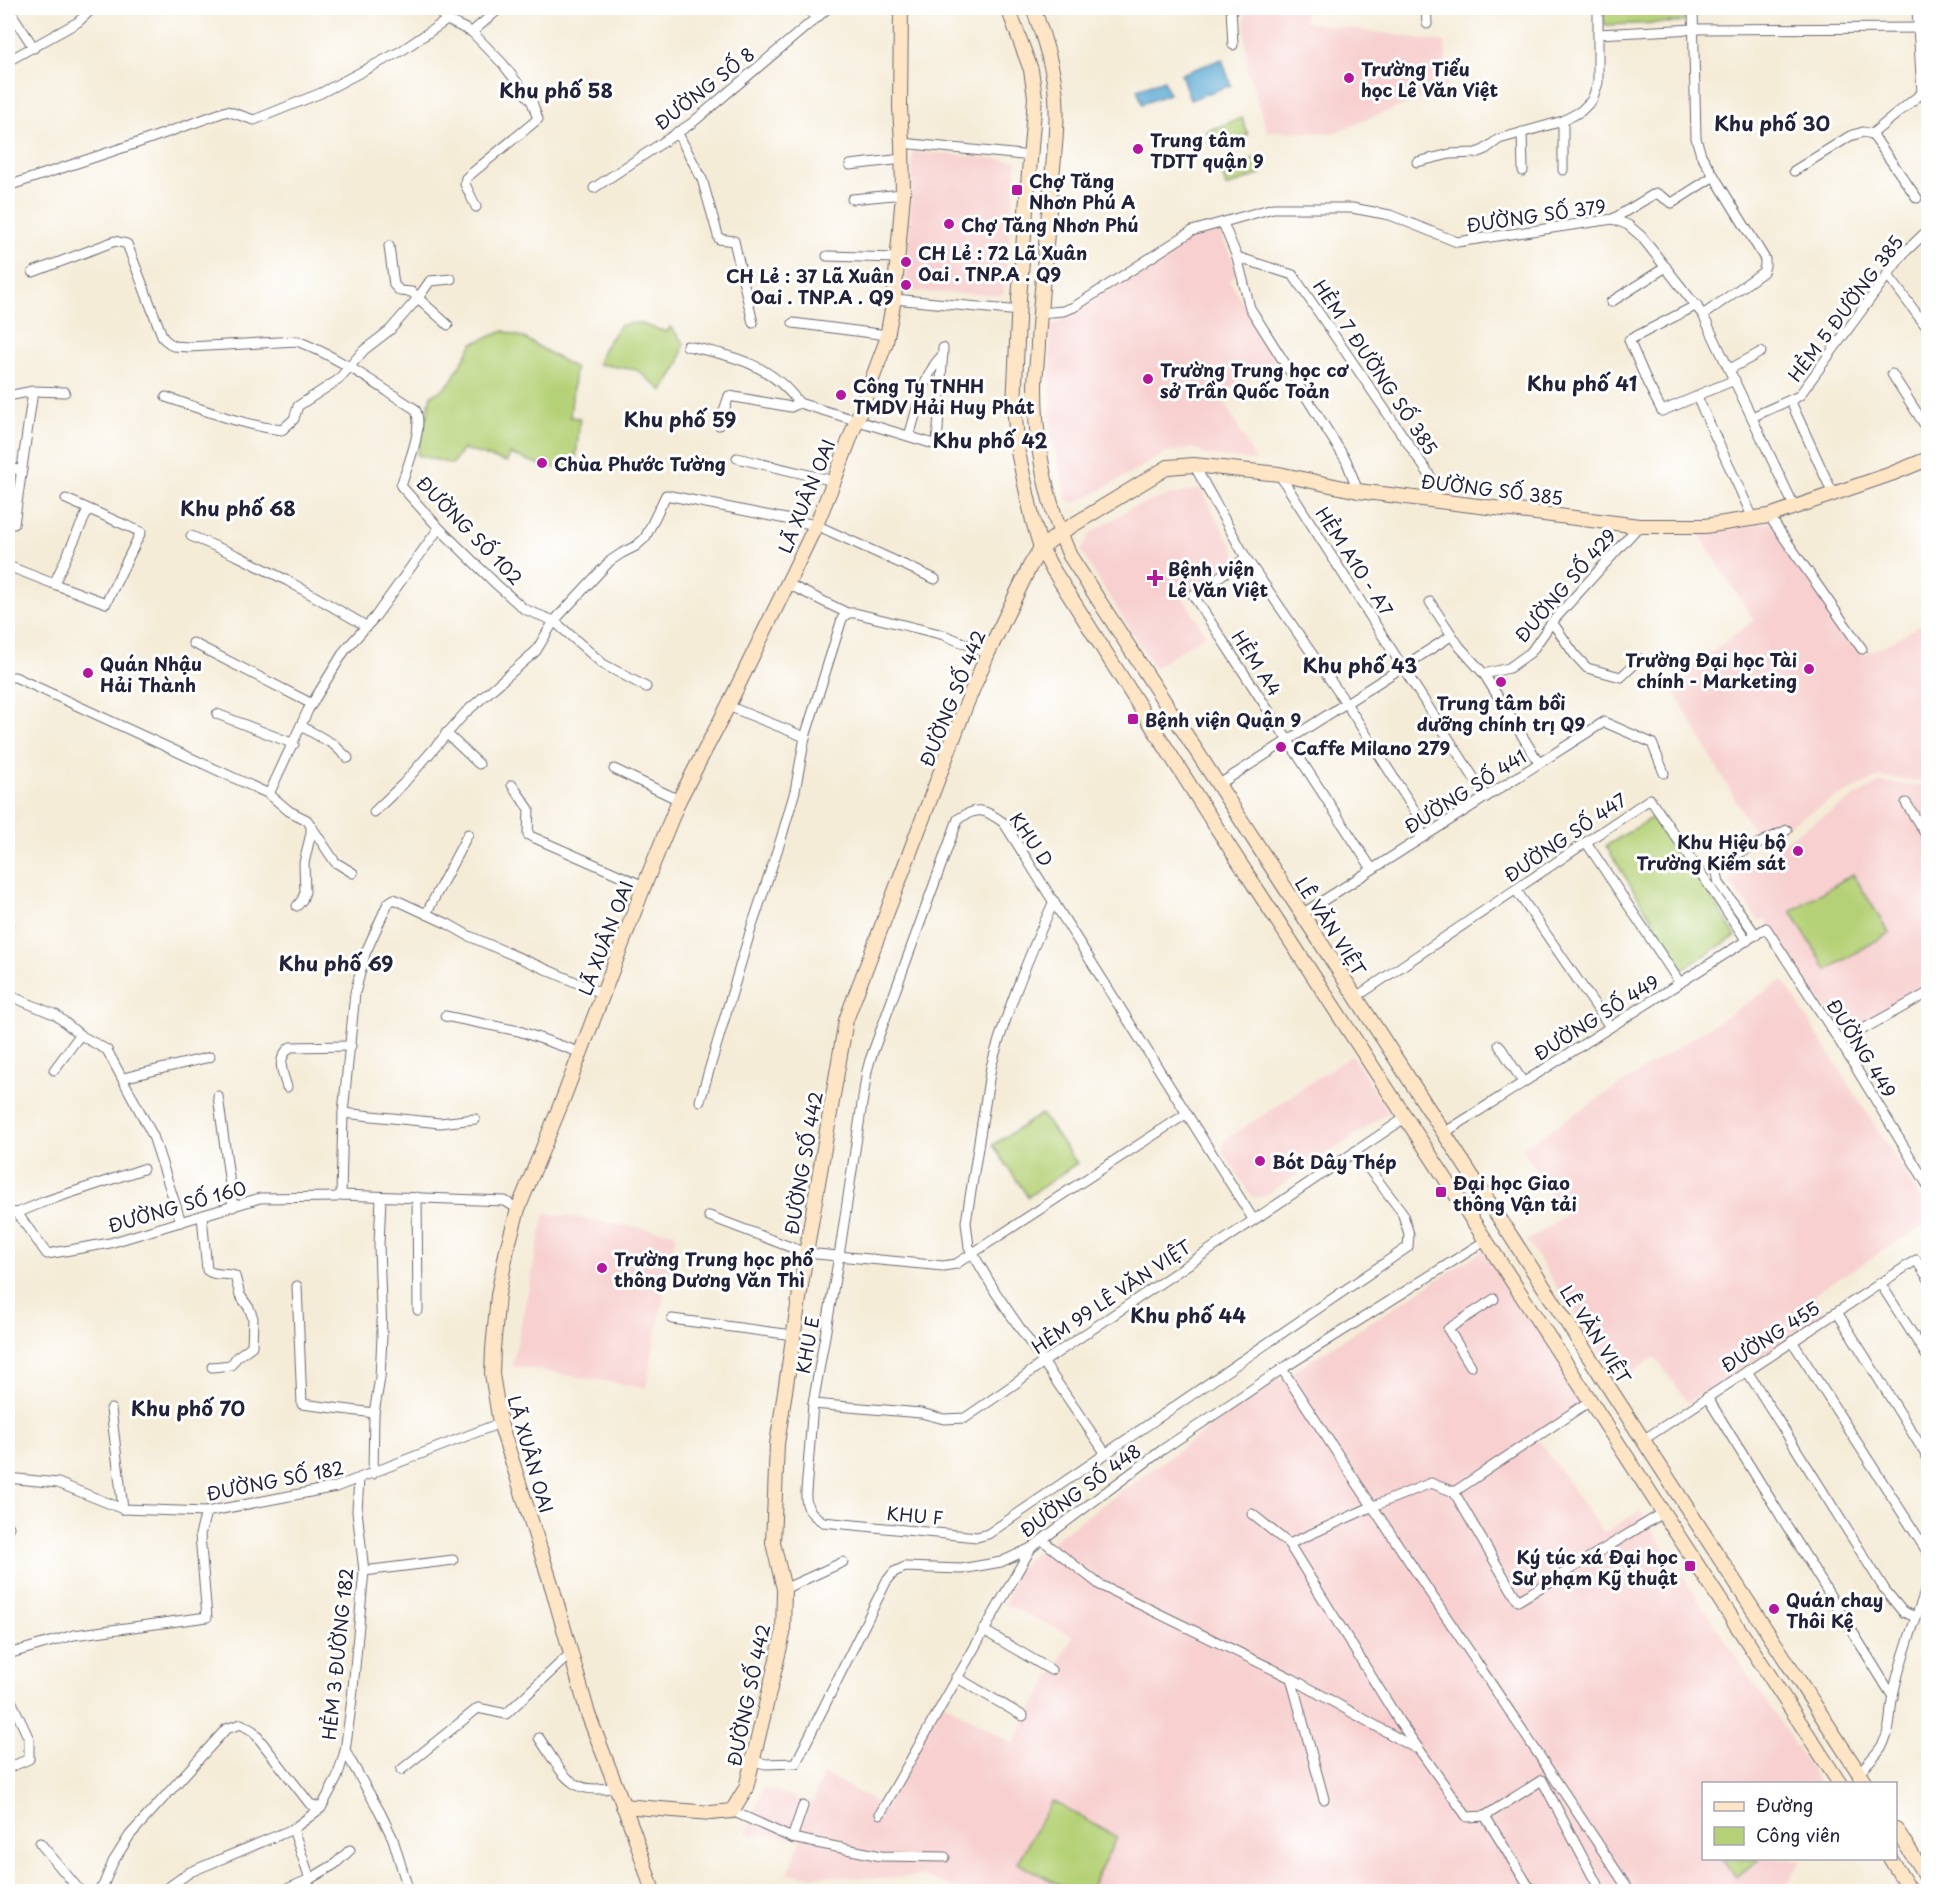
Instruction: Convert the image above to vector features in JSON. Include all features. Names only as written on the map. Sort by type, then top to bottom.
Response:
[{"type":"main road","name":"LÃ XUÂN OAI","points":[[653,1892],[588,1714],[553,1590],[500,1423],[492,1374],[492,1349],[498,1294],[518,1209],[679,800],[728,706],[816,525],[880,360],[894,299],[903,194],[900,107],[901,8]]},
{"type":"main road","points":[[1008,8],[1031,70],[1035,98],[1014,406],[1018,452],[1041,548],[1197,798],[1839,1782]]},
{"type":"main road","name":"LÊ VĂN VIỆT","points":[[1033,8],[1047,44],[1056,98],[1054,156],[1035,387],[1038,442],[1060,533],[1070,556],[1862,1778]]},
{"type":"main road","points":[[1032,156],[1054,156]]},
{"type":"main road","points":[[1020,311],[1040,313]]},
{"type":"main road","name":"ĐƯỜNG SỐ 385","points":[[1041,548],[1060,533],[1168,467],[1194,465],[1279,474],[1358,491],[1640,526],[1705,526],[1769,516],[1929,459]]},
{"type":"main road","name":"ĐƯỜNG SỐ 442","points":[[732,1811],[746,1788],[783,1634],[784,1589],[773,1543],[777,1444],[806,1252],[846,1020],[966,705],[988,653],[1041,548]]},
{"type":"main road","points":[[1197,798],[1218,784]]},
{"type":"main road","points":[[1423,1146],[1444,1132]]},
{"type":"main road","points":[[1465,1211],[1485,1197]]},
{"type":"main road","points":[[1485,1241],[1506,1228]]},
{"type":"main road","points":[[1623,1452],[1643,1440]]},
{"type":"main road","points":[[623,1806],[711,1813],[732,1811]]},
{"type":"main road","points":[[1897,1831],[1929,1880]]},
{"type":"main road","points":[[1891,1860],[1911,1892]]},
{"type":"street","points":[[8,8],[34,48]]},
{"type":"street","points":[[8,61],[78,22],[93,8]]},
{"type":"street","points":[[435,8],[447,20],[472,32],[503,64],[532,102],[538,119],[466,178],[465,184],[476,207]]},
{"type":"street","points":[[472,32],[500,8]]},
{"type":"street","points":[[807,8],[817,18]]},
{"type":"street","name":"ĐƯỜNG SỐ 8","points":[[594,188],[692,123],[828,8]]},
{"type":"street","points":[[1231,8],[1233,45]]},
{"type":"street","points":[[1426,8],[1427,24]]},
{"type":"street","points":[[1417,162],[1450,154],[1476,153],[1499,139],[1563,121],[1581,111],[1592,100],[1598,83],[1598,8]]},
{"type":"street","points":[[1693,8],[1696,138],[1701,155],[1765,259],[1762,272],[1703,315]]},
{"type":"street","points":[[1917,8],[1924,27],[1922,93],[1929,102]]},
{"type":"street","points":[[8,186],[227,111],[254,120],[321,93],[401,51],[447,20]]},
{"type":"street","points":[[1598,34],[1694,29],[1924,27]]},
{"type":"street","points":[[1872,134],[1922,93]]},
{"type":"street","points":[[1563,121],[1563,170]]},
{"type":"street","points":[[677,132],[702,179],[719,240],[734,241],[753,323]]},
{"type":"street","points":[[1522,132],[1523,171]]},
{"type":"street","points":[[1794,171],[1850,136],[1863,132],[1872,134],[1917,198]]},
{"type":"street","points":[[902,143],[1032,156]]},
{"type":"street","points":[[850,165],[903,159]]},
{"type":"street","points":[[1613,219],[1656,193],[1672,203],[1714,176]]},
{"type":"street","points":[[852,200],[903,194]]},
{"type":"street","name":"ĐƯỜNG SỐ 379","points":[[1040,313],[1063,311],[1074,307],[1192,231],[1273,208],[1352,208],[1390,214],[1457,242],[1613,219],[1628,225],[1641,236],[1697,305],[1730,369],[1795,508]]},
{"type":"street","points":[[1223,223],[1237,257],[1250,308],[1346,459],[1358,491]]},
{"type":"street","points":[[1925,233],[1929,245]]},
{"type":"street","name":"HẺM 5 ĐƯỜNG 385","points":[[1752,417],[1799,396],[1887,274],[1903,254],[1925,233]]},
{"type":"street","name":"ĐƯỜNG SỐ 102","points":[[33,272],[116,241],[127,244],[163,338],[173,346],[297,341],[313,347],[415,409],[418,415],[417,433],[401,486],[440,528],[524,609],[554,621],[603,664],[646,687]]},
{"type":"street","points":[[389,246],[394,285],[400,291],[412,292],[448,325]]},
{"type":"street","points":[[828,256],[897,258]]},
{"type":"street","name":"HẺM 7 ĐƯỜNG SỐ 385","points":[[1237,257],[1293,275],[1435,483],[1435,500]]},
{"type":"street","points":[[1611,302],[1666,267]]},
{"type":"street","points":[[1887,274],[1929,329]]},
{"type":"street","points":[[166,397],[225,418],[282,430],[294,419],[298,406],[338,380],[364,350],[390,330],[430,281],[451,279]]},
{"type":"street","points":[[894,299],[1020,311]]},
{"type":"street","points":[[1697,305],[1629,340],[1648,384],[1662,411],[1735,380]]},
{"type":"street","points":[[794,323],[887,335]]},
{"type":"street","points":[[687,346],[735,357],[751,365],[788,388],[799,403],[937,445],[943,352],[935,362],[928,378],[909,435]]},
{"type":"street","points":[[1730,369],[1761,352]]},
{"type":"street","points":[[1892,374],[1929,430]]},
{"type":"street","points":[[15,524],[33,391]]},
{"type":"street","points":[[8,396],[33,391],[65,392]]},
{"type":"street","points":[[719,425],[729,396],[791,407],[799,403]]},
{"type":"street","points":[[1698,396],[1753,518]]},
{"type":"street","points":[[1790,400],[1833,494]]},
{"type":"street","points":[[737,458],[834,481]]},
{"type":"street","points":[[1194,465],[1246,558],[1346,703],[1420,819],[1421,838]]},
{"type":"street","points":[[8,469],[22,470]]},
{"type":"street","name":"HẺM A10 - A7","points":[[1279,474],[1486,797]]},
{"type":"street","points":[[374,812],[403,784],[446,732],[465,713],[536,651],[554,621],[610,561],[645,538],[666,495],[816,525],[935,579]]},
{"type":"street","points":[[8,566],[106,603],[141,532],[66,499]]},
{"type":"street","points":[[54,584],[88,510]]},
{"type":"street","points":[[1769,516],[1862,649]]},
{"type":"street","name":"ĐƯỜNG SỐ 429","points":[[1484,674],[1509,668],[1532,652],[1552,622],[1640,526]]},
{"type":"street","points":[[269,794],[312,704],[345,650],[375,617],[440,528]]},
{"type":"street","points":[[191,536],[288,581],[366,626]]},
{"type":"street","name":"HẺM A4","points":[[1246,558],[1193,595],[1372,869]]},
{"type":"street","points":[[788,584],[847,613],[944,635],[988,653]]},
{"type":"street","points":[[1430,602],[1451,636],[1484,674],[1539,763]]},
{"type":"street","points":[[700,1101],[795,791],[805,737],[842,619],[847,613]]},
{"type":"street","points":[[1552,622],[1587,668],[1621,677],[1640,659]]},
{"type":"street","points":[[1218,784],[1451,636]]},
{"type":"street","points":[[193,643],[312,704]]},
{"type":"street","points":[[8,677],[15,677],[111,720],[269,794],[289,811],[302,817],[311,826],[335,862],[353,873]]},
{"type":"street","points":[[728,706],[805,737]]},
{"type":"street","points":[[217,714],[294,744]]},
{"type":"street","name":"ĐƯỜNG SỐ 441","points":[[1302,914],[1604,722],[1652,743],[1664,773]]},
{"type":"street","points":[[301,726],[333,744],[348,758]]},
{"type":"street","points":[[446,732],[479,764]]},
{"type":"street","points":[[614,769],[679,800]]},
{"type":"street","points":[[512,786],[529,809],[528,835],[644,886]]},
{"type":"street","name":"ĐƯỜNG SỐ 447","points":[[1356,997],[1650,799],[1747,940]]},
{"type":"street","points":[[1906,803],[1929,838]]},
{"type":"street","name":"KHU D","points":[[839,1256],[870,1060],[958,819],[974,810],[986,811],[1004,823],[1054,901]]},
{"type":"street","points":[[297,906],[305,892],[304,863],[311,826]]},
{"type":"street","points":[[1756,935],[1719,883],[1717,873],[1723,861],[1786,830]]},
{"type":"street","points":[[426,914],[468,834]]},
{"type":"street","points":[[1586,842],[1680,983]]},
{"type":"street","points":[[1516,890],[1610,1027]]},
{"type":"street","points":[[341,1195],[343,1113],[355,993],[365,954],[388,903],[393,899],[469,936],[603,993]]},
{"type":"street","points":[[1054,901],[1253,1219]]},
{"type":"street","points":[[1054,901],[1028,958],[997,1044],[991,1067],[966,1222],[969,1246],[996,1293],[1106,1454]]},
{"type":"street","name":"ĐƯỜNG SỐ 449","points":[[1444,1132],[1766,928]]},
{"type":"street","name":"ĐƯỜNG 449","points":[[1766,928],[1929,1186]]},
{"type":"street","points":[[1840,1042],[1929,993]]},
{"type":"street","points":[[8,995],[56,1015],[80,1035],[107,1050],[153,1136],[181,1222]]},
{"type":"street","points":[[445,1016],[519,1031],[579,1052]]},
{"type":"street","points":[[54,1070],[80,1035]]},
{"type":"street","points":[[1499,1045],[1523,1082]]},
{"type":"street","points":[[287,1087],[280,1063],[284,1053],[290,1047],[351,1046]]},
{"type":"street","points":[[123,1078],[210,1057]]},
{"type":"street","points":[[218,1096],[233,1206]]},
{"type":"street","points":[[343,1113],[440,1123],[475,1119]]},
{"type":"street","points":[[709,1216],[806,1252],[943,1266],[956,1264],[1186,1114]]},
{"type":"street","name":"HẺM 99 LÊ VĂN VIỆT","points":[[813,1404],[921,1413],[944,1419],[965,1418],[1253,1219],[1405,1118]]},
{"type":"street","name":"KHU F","points":[[813,1404],[806,1502],[808,1511],[823,1522],[977,1537],[988,1534],[1408,1247],[1409,1234],[1402,1212],[1355,1151]]},
{"type":"street","points":[[12,1212],[143,1169]]},
{"type":"street","name":"ĐƯỜNG SỐ 160","points":[[12,1212],[47,1254],[110,1243],[260,1198],[336,1197],[341,1195],[417,1197],[505,1201],[518,1209]]},
{"type":"street","points":[[373,1474],[374,1413],[380,1378],[382,1336],[379,1245],[381,1197]]},
{"type":"street","points":[[417,1197],[418,1310]]},
{"type":"street","points":[[202,1216],[207,1270],[213,1274],[235,1276],[240,1294],[253,1318],[252,1346],[237,1357],[231,1365],[212,1368]]},
{"type":"street","name":"ĐƯỜNG SỐ 448","points":[[753,1761],[766,1764],[796,1762],[886,1582],[894,1572],[905,1567],[961,1569],[991,1564],[1001,1562],[1031,1548],[1162,1450],[1282,1369],[1485,1241]]},
{"type":"street","name":"KHU E","points":[[813,1404],[839,1256]]},
{"type":"street","name":"ĐƯỜNG 455","points":[[1643,1440],[1916,1260],[1929,1278]]},
{"type":"street","points":[[1880,1283],[1929,1358]]},
{"type":"street","points":[[297,1286],[302,1404],[374,1413]]},
{"type":"street","points":[[1448,1329],[1494,1299]]},
{"type":"street","points":[[1837,1312],[1929,1458]]},
{"type":"street","points":[[672,1319],[794,1335]]},
{"type":"street","points":[[1441,1320],[1471,1366]]},
{"type":"street","points":[[1792,1341],[1929,1553]]},
{"type":"street","points":[[1282,1369],[1371,1507],[1518,1722],[1630,1892]]},
{"type":"street","points":[[1747,1371],[1885,1590],[1903,1612],[1916,1617]]},
{"type":"street","points":[[1707,1397],[1893,1697]]},
{"type":"street","points":[[1454,1492],[1590,1401]]},
{"type":"street","points":[[111,1409],[123,1509]]},
{"type":"street","name":"ĐƯỜNG SỐ 182","points":[[8,1478],[58,1483],[123,1509],[206,1512],[336,1487],[500,1423]]},
{"type":"street","name":"HẺM 3 ĐƯỜNG 182","points":[[321,1808],[336,1778],[345,1750],[352,1699],[364,1571],[357,1511],[359,1479]]},
{"type":"street","points":[[1289,1544],[1431,1483],[1454,1492],[1518,1601],[1663,1513]]},
{"type":"street","points":[[8,1654],[74,1635],[207,1617],[200,1535],[206,1512]]},
{"type":"street","points":[[1252,1514],[1289,1544],[1399,1721],[1467,1817],[1485,1816],[1542,1780],[1600,1892]]},
{"type":"street","points":[[1042,1540],[1100,1585],[1291,1678],[1420,1751]]},
{"type":"street","points":[[880,1814],[1031,1548]]},
{"type":"street","points":[[364,1571],[453,1560]]},
{"type":"street","points":[[784,1589],[843,1562]]},
{"type":"street","points":[[1862,1778],[1886,1738],[1892,1716],[1893,1697],[1916,1617],[1929,1584]]},
{"type":"street","points":[[983,1630],[1052,1670]]},
{"type":"street","points":[[401,1770],[478,1708],[506,1714],[570,1654]]},
{"type":"street","points":[[957,1677],[1023,1716]]},
{"type":"street","points":[[1291,1678],[1324,1799]]},
{"type":"street","points":[[8,1697],[28,1739],[29,1759],[8,1768]]},
{"type":"street","points":[[98,1892],[130,1835],[226,1729],[241,1724],[253,1731],[310,1804],[321,1808]]},
{"type":"street","points":[[539,1738],[571,1783],[598,1791],[615,1787]]},
{"type":"street","points":[[345,1750],[393,1839],[410,1892]]},
{"type":"street","points":[[792,1838],[803,1806]]},
{"type":"street","points":[[162,1892],[190,1872],[292,1830],[321,1808]]},
{"type":"street","points":[[732,1811],[792,1838],[881,1856],[945,1857]]},
{"type":"street","points":[[1485,1816],[1532,1892]]},
{"type":"street","points":[[292,1830],[310,1879]]},
{"type":"street","points":[[40,1843],[81,1892]]},
{"type":"street","points":[[280,1892],[310,1879],[335,1864],[350,1850]]},
{"type":"shaded area","name":"Trường Tiểu học Lê Văn Việt","points":[[1244,8],[1303,8],[1305,22],[1445,42],[1447,88],[1333,133],[1267,131],[1247,68]]},
{"type":"shaded area","points":[[913,151],[1017,161],[1003,295],[906,291]]},
{"type":"shaded area","name":"Trường Trung học cơ sở Trần Quốc Toản","points":[[1218,229],[1238,272],[1229,280],[1276,359],[1221,395],[1256,461],[1204,455],[1192,448],[1166,453],[1092,495],[1074,503],[1067,500],[1051,431],[1050,327],[1192,238]]},
{"type":"shaded area","name":"Bệnh viện Lê Văn Việt","points":[[1200,489],[1240,560],[1182,597],[1206,634],[1154,668],[1081,551],[1090,534],[1131,508],[1171,495]]},
{"type":"shaded area","name":"Trường Đại học Tài chính - Marketing","points":[[1771,522],[1863,654],[1882,647],[1928,620],[1928,782],[1880,777],[1831,800],[1759,842],[1670,684],[1754,620],[1699,534]]},
{"type":"shaded area","points":[[1879,782],[1928,787],[1928,987],[1843,1034],[1765,919],[1759,921],[1728,880],[1764,853]]},
{"type":"shaded area","points":[[1783,980],[1928,1210],[1928,1223],[1814,1294],[1825,1314],[1688,1403],[1655,1357],[1618,1382],[1527,1241],[1566,1215],[1522,1148]]},
{"type":"shaded area","points":[[1352,1055],[1388,1113],[1263,1197],[1252,1197],[1223,1151],[1225,1140]]},
{"type":"shaded area","name":"Trường Trung học phổ thông Dương Văn Thì","points":[[545,1213],[676,1233],[646,1388],[512,1366]]},
{"type":"shaded area","points":[[1489,1247],[1590,1401],[1537,1437],[1603,1533],[1640,1511],[1819,1782],[1702,1782],[1702,1860],[1801,1860],[1782,1892],[973,1891],[953,1887],[922,1876],[885,1879],[788,1874],[801,1839],[747,1834],[763,1787],[813,1803],[823,1773],[886,1807],[933,1696],[1013,1744],[1073,1636],[1005,1604],[1016,1570],[1033,1555],[1276,1380]]},
{"type":"green space","points":[[1604,8],[1687,8],[1688,17],[1683,22],[1606,25]]},
{"type":"green space","points":[[1242,118],[1248,135],[1212,148],[1207,131]]},
{"type":"green space","points":[[1256,158],[1261,174],[1226,187],[1221,170]]},
{"type":"green space","points":[[638,323],[667,332],[670,327],[684,343],[679,364],[663,391],[637,370],[598,364],[603,349],[620,325]]},
{"type":"green space","points":[[504,331],[524,338],[575,368],[570,417],[580,418],[576,456],[571,470],[544,466],[510,454],[507,462],[463,449],[452,464],[417,455],[431,395],[444,389],[451,381],[473,343]]},
{"type":"green space","points":[[1659,813],[1736,936],[1683,969],[1606,846]]},
{"type":"green space","points":[[1853,874],[1889,933],[1827,970],[1791,911]]},
{"type":"green space","points":[[1041,1114],[1077,1163],[1028,1197],[993,1145]]},
{"type":"green space","points":[[1052,1801],[1117,1837],[1089,1891],[1072,1891],[1017,1863]]},
{"type":"green space","points":[[1723,1860],[1760,1860],[1735,1877]]},
{"type":"water","points":[[1222,59],[1231,85],[1190,100],[1181,74]]},
{"type":"water","points":[[1164,80],[1169,94],[1142,104],[1137,89]]},
{"type":"place","name":"Trường Tiểu học Lê Văn Việt","points":[[1349,78]]},
{"type":"place","name":"Trung tâm TDTT quận 9","points":[[1138,149]]},
{"type":"place","name":"Chợ Tăng Nhơn Phú A","points":[[1017,190]]},
{"type":"place","name":"Chợ Tăng Nhơn Phú","points":[[949,224]]},
{"type":"place","name":"CH Lẻ : 72 Lã Xuân Oai . TNP.A . Q9","points":[[906,262]]},
{"type":"place","name":"CH Lẻ : 37 Lã Xuân Oai . TNP.A . Q9","points":[[906,285]]},
{"type":"place","name":"Trường Trung học cơ sở Trần Quốc Toản","points":[[1148,379]]},
{"type":"place","name":"Công Ty TNHH TMDV Hải Huy Phát","points":[[841,395]]},
{"type":"place","name":"Chùa Phước Tường","points":[[542,463]]},
{"type":"place","name":"Bệnh viện Lê Văn Việt","points":[[1155,578]]},
{"type":"place","name":"Trường Đại học Tài chính - Marketing","points":[[1809,669]]},
{"type":"place","name":"Quán Nhậu Hải Thành","points":[[88,673]]},
{"type":"place","name":"Trung tâm bồi dưỡng chính trị Q9","points":[[1501,682]]},
{"type":"place","name":"Bệnh viện Quận 9","points":[[1133,719]]},
{"type":"place","name":"Caffe Milano 279","points":[[1281,747]]},
{"type":"place","name":"Khu Hiệu bộ Trường Kiểm sát","points":[[1798,851]]},
{"type":"place","name":"Bót Dây Thép","points":[[1260,1161]]},
{"type":"place","name":"Đại học Giao thông Vận tải","points":[[1441,1192]]},
{"type":"place","name":"Trường Trung học phổ thông Dương Văn Thì","points":[[602,1268]]},
{"type":"place","name":"Ký túc xá Đại học Sư phạm Kỹ thuật","points":[[1690,1566]]},
{"type":"place","name":"Quán chay Thôi Kệ","points":[[1774,1609]]},
{"type":"district","name":"Khu phố 58","points":[[556,90]]},
{"type":"district","name":"Khu phố 30","points":[[1772,123]]},
{"type":"district","name":"Khu phố 41","points":[[1582,383]]},
{"type":"district","name":"Khu phố 59","points":[[680,419]]},
{"type":"district","name":"Khu phố 42","points":[[990,440]]},
{"type":"district","name":"Khu phố 68","points":[[238,508]]},
{"type":"district","name":"Khu phố 43","points":[[1360,665]]},
{"type":"district","name":"Khu phố 69","points":[[336,963]]},
{"type":"district","name":"Khu phố 44","points":[[1188,1315]]},
{"type":"district","name":"Khu phố 70","points":[[188,1408]]}]
